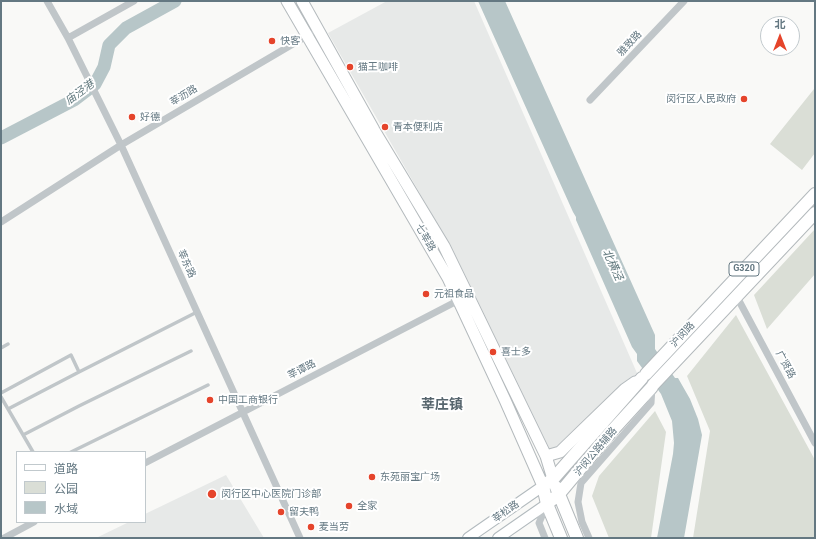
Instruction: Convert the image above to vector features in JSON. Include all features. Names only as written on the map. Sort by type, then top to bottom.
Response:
[{"type":"highway","name":"沪闵路","points":[[548,482],[644,376],[815,194]]},
{"type":"highway","name":"沪闵路","points":[[547,504],[559,494],[610,432],[815,212]]},
{"type":"highway","points":[[548,482],[559,494],[577,538]]},
{"type":"highway","points":[[548,482],[547,504],[561,538]]},
{"type":"main road","name":"七莘路","points":[[287,1],[440,265],[463,298],[546,456],[548,482]]},
{"type":"main road","name":"七莘路","points":[[302,1],[374,130],[444,246],[463,298],[548,482]]},
{"type":"main road","points":[[546,456],[560,452],[625,388],[644,376]]},
{"type":"main road","name":"莘松路","points":[[468,538],[548,482]]},
{"type":"main road","name":"莘松路","points":[[498,538],[547,504]]},
{"type":"street","name":"莘东路","points":[[47,1],[68,38],[121,145],[243,412],[297,537]]},
{"type":"street","points":[[68,38],[134,1]]},
{"type":"street","name":"雅致路","points":[[590,100],[684,1]]},
{"type":"street","name":"莘沥路","points":[[1,222],[121,145],[317,28]]},
{"type":"street","name":"广贤路","points":[[737,297],[815,443]]},
{"type":"street","name":"莘谭路","points":[[146,462],[463,298]]},
{"type":"street","name":"沪闵公路辅路","points":[[589,538],[582,522],[578,502],[581,483],[652,403],[653,386]]},
{"type":"street","points":[[545,538],[539,523],[547,504]]},
{"type":"street","points":[[1,532],[5,538],[32,523]]},
{"type":"lane","points":[[8,409],[197,312]]},
{"type":"lane","points":[[1,348],[8,344]]},
{"type":"lane","points":[[23,435],[191,351]]},
{"type":"lane","points":[[1,392],[71,355],[79,372]]},
{"type":"lane","points":[[73,451],[208,385]]},
{"type":"lane","points":[[1,397],[32,451]]},
{"type":"shaded area","points":[[387,1],[474,1],[637,373],[555,449],[546,450],[450,246],[328,33]]},
{"type":"shaded area","name":"闵行区中心医院门诊部","points":[[226,475],[264,538],[96,538],[127,523],[146,523],[146,514]]},
{"type":"green space","points":[[814,89],[815,153],[802,170],[770,144]]},
{"type":"green space","points":[[815,229],[815,274],[767,329],[754,295]]},
{"type":"green space","points":[[736,315],[815,460],[815,538],[693,538],[710,431],[687,376]]},
{"type":"green space","points":[[655,411],[666,432],[651,538],[609,538],[592,496],[599,476]]},
{"type":"water","name":"北横泾","points":[[478,1],[505,1],[655,335],[655,349],[675,378],[678,378],[690,399],[698,419],[702,435],[684,538],[657,538],[673,454],[674,443],[672,421],[661,394],[637,361],[637,354],[632,347],[576,217]]},
{"type":"waterway","name":"庙泾港","points":[[1,138],[74,100],[95,84],[104,67],[109,45],[126,28],[175,1]]},
{"type":"place","name":"快客","points":[[272,41]]},
{"type":"place","name":"猫王咖啡","points":[[350,67]]},
{"type":"place","name":"闵行区人民政府","points":[[744,99]]},
{"type":"place","name":"好德","points":[[132,117]]},
{"type":"place","name":"青本便利店","points":[[385,127]]},
{"type":"place","name":"元祖食品","points":[[426,294]]},
{"type":"place","name":"喜士多","points":[[493,352]]},
{"type":"place","name":"中国工商银行","points":[[210,400]]},
{"type":"place","name":"东苑丽宝广场","points":[[372,477]]},
{"type":"place","name":"闵行区中心医院门诊部","points":[[212,494]]},
{"type":"place","name":"全家","points":[[349,506]]},
{"type":"place","name":"留夫鸭","points":[[281,512]]},
{"type":"place","name":"麦当劳","points":[[311,527]]},
{"type":"district","name":"莘庄镇","points":[[442,405]]}]
